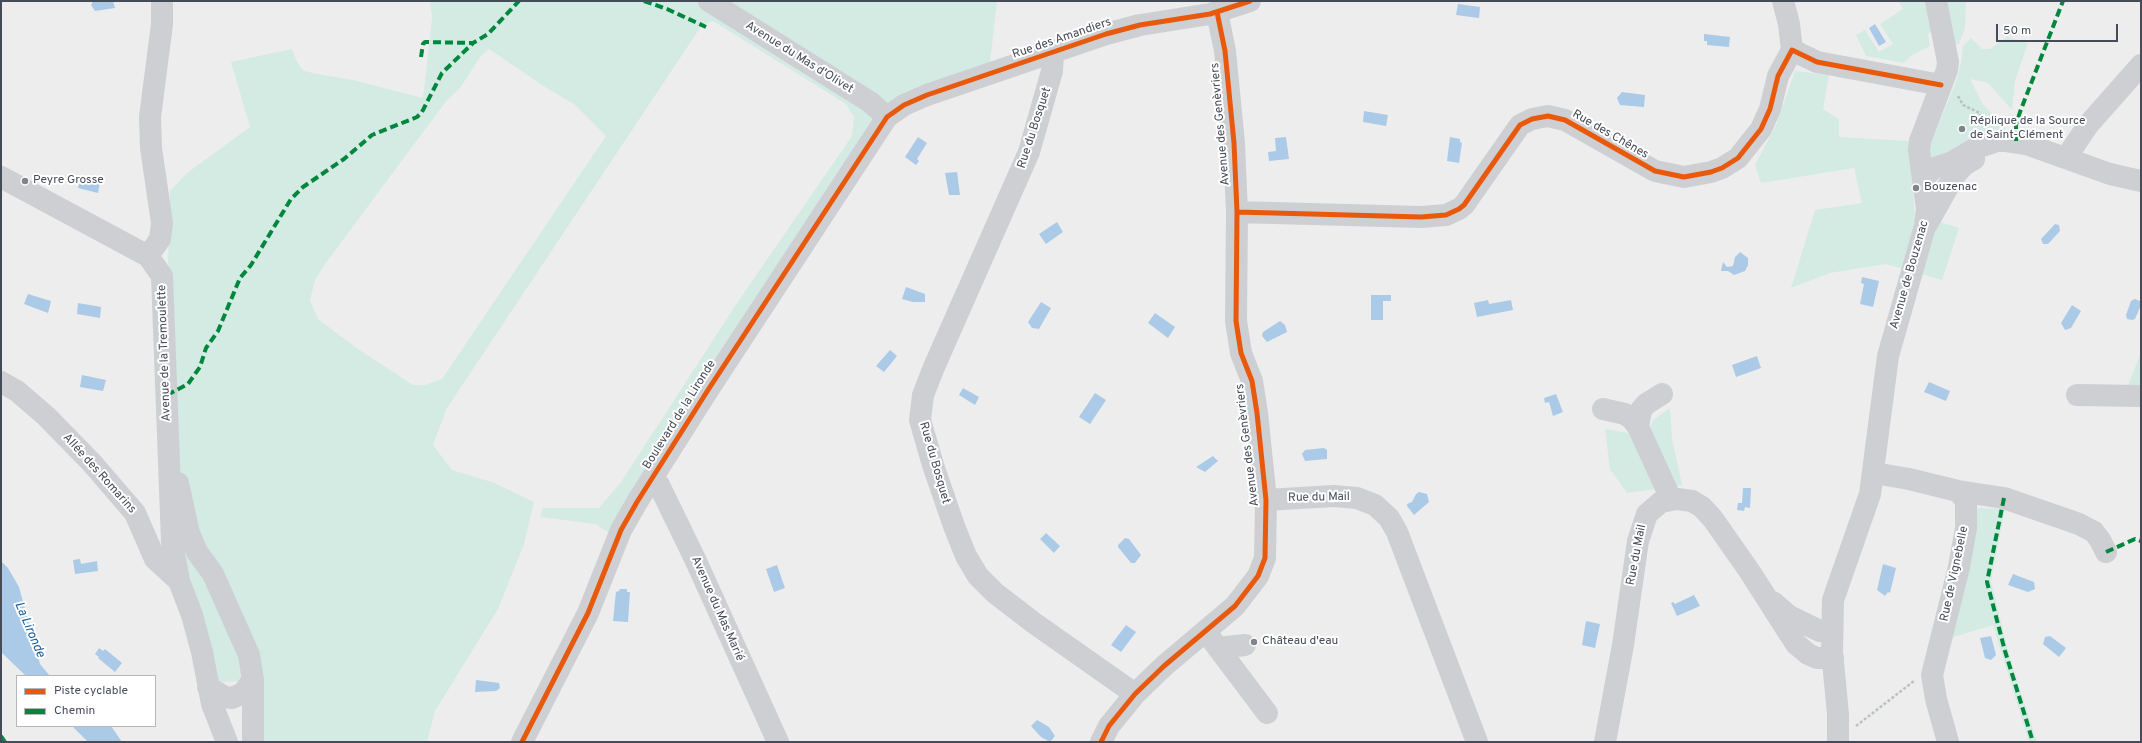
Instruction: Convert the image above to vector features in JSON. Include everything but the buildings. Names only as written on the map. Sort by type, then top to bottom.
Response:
[{"type":"street","points":[[1,177],[148,256],[160,239],[162,223],[151,148],[150,116],[162,24],[162,1]]},
{"type":"street","name":"Avenue du Mas d'Olivet","points":[[709,1],[870,102],[888,117]]},
{"type":"street","name":"Rue des Amandiers","points":[[888,117],[904,105],[927,95],[1126,28],[1217,12],[1250,1]]},
{"type":"street","points":[[1783,1],[1789,24],[1792,50],[1817,62],[1869,73],[1912,79],[1938,94]]},
{"type":"street","name":"Avenue de Bouzenac","points":[[1831,742],[1826,632],[1838,583],[1866,506],[1873,478],[1888,356],[1926,226],[1927,209],[1922,173],[1920,141],[1947,70],[1948,53],[1936,1]]},
{"type":"street","name":"Avenue des Genèvriers","points":[[1101,742],[1109,726],[1134,694],[1164,666],[1212,640],[1262,567],[1266,545],[1266,500],[1257,413],[1252,381],[1242,353],[1236,321],[1237,212],[1234,143],[1225,51],[1217,12]]},
{"type":"street","name":"Rue des Chênes","points":[[1237,212],[1421,217],[1446,215],[1459,209],[1464,204],[1520,125],[1548,116],[1565,120],[1655,172],[1684,177],[1711,172],[1722,168],[1738,158],[1761,129],[1770,109],[1778,76],[1792,50]]},
{"type":"street","name":"Rue du Bosquet","points":[[1053,53],[1052,71],[1029,152],[931,373],[923,395],[920,420],[933,465],[954,526],[969,561],[978,576],[995,593],[1034,623],[1134,694]]},
{"type":"street","points":[[2066,158],[2088,125],[2141,65]]},
{"type":"street","name":"Boulevard de la Lironde","points":[[522,742],[588,613],[620,530],[708,390],[888,117]]},
{"type":"street","points":[[1926,226],[1950,163],[1989,143],[1997,141],[2016,141],[2110,174],[2141,181]]},
{"type":"street","points":[[1922,173],[1927,164],[1948,170],[1964,165],[1987,154],[2014,149],[2044,151]]},
{"type":"street","name":"Avenue de la Tremoulette","points":[[148,256],[162,276],[170,451],[170,527],[174,557],[202,652],[208,687],[227,742]]},
{"type":"street","name":"Allée des Romarins","points":[[1,382],[17,391],[46,416],[91,462],[135,513],[155,558],[180,581]]},
{"type":"street","points":[[1638,427],[1641,410],[1646,404],[1662,394]]},
{"type":"street","points":[[2077,395],[2141,396]]},
{"type":"street","points":[[1602,409],[1628,416],[1638,427],[1671,499]]},
{"type":"street","name":"Avenue de la Tremoulette","points":[[170,451],[189,533],[197,552],[213,574],[249,655],[253,680],[253,742]]},
{"type":"street","points":[[1873,478],[1909,479],[1958,491],[2004,498],[2079,524],[2094,532],[2106,552]]},
{"type":"street","name":"Avenue du Mas Marié","points":[[652,479],[659,485],[695,559],[778,742]]},
{"type":"street","name":"Rue de Vignebelle","points":[[1948,742],[1936,699],[1932,675],[1950,606],[1966,528],[1966,501],[1958,491]]},
{"type":"street","name":"Rue du Mail","points":[[1266,500],[1334,496],[1357,498],[1375,505],[1389,518],[1399,537],[1477,742]]},
{"type":"street","name":"Rue du Mail","points":[[1605,742],[1623,645],[1638,541],[1643,521],[1653,507],[1661,502],[1671,499],[1692,501],[1702,506],[1713,519],[1766,596],[1796,644],[1808,654],[1827,658]]},
{"type":"street","name":"Rue du Mail","points":[[1766,596],[1789,616],[1826,632]]},
{"type":"street","points":[[1212,640],[1245,645]]},
{"type":"street","points":[[1212,640],[1267,713]]},
{"type":"street","name":"Avenue de Bouzenac","points":[[1827,658],[1838,714],[1838,742]]},
{"type":"street","points":[[208,687],[225,697],[232,698],[243,693],[253,680]]},
{"type":"path","points":[[1938,94],[1955,92],[1963,105],[1980,113],[1981,127],[1989,143]]},
{"type":"path","points":[[1855,727],[1922,675],[1932,675]]},
{"type":"green space","points":[[430,1],[701,1],[874,116],[610,533],[595,524],[540,517],[543,508],[599,508],[621,482],[737,303],[852,136],[854,117],[846,104],[713,21],[702,25],[447,408],[433,445],[452,470],[492,482],[534,502],[524,544],[498,609],[435,711],[427,742],[253,742],[252,680],[214,683],[168,556],[174,348],[168,264],[170,191],[187,173],[250,127],[231,62],[292,49],[297,62],[303,70],[353,80],[423,98],[432,18]],"holes":[[[489,49],[548,89],[574,104],[606,136],[442,379],[425,385],[413,385],[358,349],[318,319],[310,300],[315,280],[325,264],[447,100],[460,88],[480,57]]]},
{"type":"green space","points":[[717,1],[997,1],[990,63],[886,105]]},
{"type":"green space","points":[[1898,1],[1928,1],[1934,30],[1928,34],[1930,46],[1912,55],[1904,63],[1866,56],[1856,35],[1865,30],[1879,52],[1893,44],[1880,24],[1903,9]]},
{"type":"green space","points":[[1943,1],[1966,1],[1965,28],[1959,44],[1951,45]]},
{"type":"green space","points":[[2007,37],[2028,43],[2015,81],[2012,110],[1988,83],[1970,79],[1982,103],[2006,129],[1971,138],[1936,158],[1930,156],[1928,149],[1956,82],[1961,63],[1963,46],[1971,38],[1982,49],[1990,49]]},
{"type":"green space","points":[[1795,71],[1829,75],[1823,109],[1839,119],[1839,137],[1909,141],[1915,214],[1959,228],[1942,280],[1886,264],[1830,273],[1791,288],[1815,210],[1862,203],[1854,168],[1761,183],[1755,165],[1776,125]]},
{"type":"green space","points":[[2140,355],[2141,390],[2126,391]]},
{"type":"green space","points":[[1670,408],[1672,438],[1682,485],[1673,487],[1649,429],[1653,420]]},
{"type":"green space","points":[[1605,429],[1629,433],[1656,489],[1627,493],[1610,469]]},
{"type":"green space","points":[[1975,508],[2005,509],[1991,581],[2010,658],[2037,742],[2029,742],[1993,625],[1950,638]]},
{"type":"water","points":[[93,1],[113,1],[115,8],[95,11],[91,5]]},
{"type":"water","points":[[1458,4],[1480,7],[1479,18],[1456,15]]},
{"type":"water","points":[[1875,24],[1886,42],[1879,46],[1869,28]]},
{"type":"water","points":[[1704,34],[1730,37],[1729,47],[1707,45],[1707,41],[1704,41]]},
{"type":"water","points":[[1622,92],[1645,95],[1644,107],[1620,105],[1617,98]]},
{"type":"water","points":[[1364,111],[1388,115],[1386,126],[1363,122]]},
{"type":"water","points":[[918,137],[927,143],[917,159],[919,161],[916,165],[905,157]]},
{"type":"water","points":[[1286,137],[1289,159],[1269,161],[1268,152],[1276,151],[1275,138]]},
{"type":"water","points":[[1450,137],[1460,139],[1460,142],[1462,143],[1459,163],[1447,161]]},
{"type":"water","points":[[957,172],[960,195],[949,195],[945,173]]},
{"type":"water","points":[[80,179],[100,183],[98,193],[78,188]]},
{"type":"water","points":[[1057,222],[1063,232],[1046,244],[1039,234]]},
{"type":"water","points":[[2055,224],[2059,225],[2060,231],[2048,244],[2043,244],[2041,239]]},
{"type":"water","points":[[1740,252],[1748,258],[1748,265],[1745,271],[1734,275],[1728,271],[1721,271],[1723,262],[1727,267],[1733,266],[1735,257]]},
{"type":"water","points":[[1862,277],[1879,281],[1873,307],[1860,304],[1864,284],[1861,283]]},
{"type":"water","points":[[906,287],[925,294],[925,302],[913,302],[902,299]]},
{"type":"water","points":[[28,294],[51,301],[48,313],[24,304]]},
{"type":"water","points":[[1371,295],[1391,295],[1391,301],[1383,301],[1383,320],[1371,320]]},
{"type":"water","points":[[2135,299],[2140,301],[2141,305],[2135,319],[2127,319],[2126,315],[2131,301]]},
{"type":"water","points":[[1488,300],[1489,304],[1511,300],[1513,310],[1477,317],[1474,303]]},
{"type":"water","points":[[1041,302],[1051,308],[1039,329],[1032,328],[1028,322]]},
{"type":"water","points":[[78,303],[101,307],[100,318],[77,314]]},
{"type":"water","points":[[2072,305],[2081,311],[2071,328],[2065,330],[2061,323]]},
{"type":"water","points":[[1155,313],[1175,327],[1168,338],[1148,323]]},
{"type":"water","points":[[1280,321],[1285,325],[1287,332],[1267,342],[1262,336],[1263,332]]},
{"type":"water","points":[[890,350],[897,356],[884,372],[876,366]]},
{"type":"water","points":[[1757,356],[1761,368],[1736,377],[1732,365]]},
{"type":"water","points":[[82,375],[106,380],[103,391],[80,387]]},
{"type":"water","points":[[1929,382],[1950,391],[1946,401],[1924,392]]},
{"type":"water","points":[[963,388],[979,397],[975,405],[959,395]]},
{"type":"water","points":[[1095,393],[1106,400],[1090,424],[1079,417]]},
{"type":"water","points":[[1556,394],[1563,412],[1553,416],[1549,402],[1545,403],[1544,398]]},
{"type":"water","points":[[1324,448],[1327,450],[1327,459],[1305,461],[1302,454],[1305,450]]},
{"type":"water","points":[[1213,456],[1218,461],[1205,472],[1196,467]]},
{"type":"water","points":[[1743,488],[1751,488],[1750,508],[1745,507],[1744,511],[1737,510],[1738,503],[1742,503]]},
{"type":"water","points":[[1419,492],[1427,494],[1429,502],[1414,515],[1407,504],[1412,502],[1416,494]]},
{"type":"water","points":[[1046,533],[1060,546],[1054,553],[1040,539]]},
{"type":"water","points":[[1125,538],[1129,539],[1141,555],[1135,563],[1131,563],[1118,547],[1118,545]]},
{"type":"water","points":[[80,559],[81,564],[97,561],[98,571],[75,574],[73,560]]},
{"type":"water","name":"La Lironde","points":[[1,561],[8,568],[19,587],[40,664],[49,675],[25,675],[2,653]]},
{"type":"water","points":[[1883,564],[1896,568],[1890,593],[1888,592],[1885,596],[1877,590]]},
{"type":"water","points":[[777,565],[785,588],[774,592],[766,569]]},
{"type":"water","points":[[2013,574],[2034,582],[2035,589],[2028,592],[2008,585]]},
{"type":"water","points":[[620,589],[627,589],[627,592],[630,592],[628,622],[613,621],[616,592]]},
{"type":"water","points":[[1694,595],[1700,606],[1677,616],[1671,603],[1673,602],[1675,604]]},
{"type":"water","points":[[1586,621],[1600,624],[1595,648],[1582,645]]},
{"type":"water","points":[[1126,625],[1136,632],[1121,652],[1111,645]]},
{"type":"water","points":[[1991,636],[1996,655],[1991,660],[1985,658],[1980,638]]},
{"type":"water","points":[[2050,636],[2066,648],[2059,657],[2043,644],[2045,637]]},
{"type":"water","points":[[99,648],[103,651],[105,649],[122,663],[115,672],[95,654]]},
{"type":"water","points":[[476,680],[499,683],[500,688],[496,691],[475,692]]},
{"type":"water","points":[[1037,720],[1049,727],[1055,736],[1050,742],[1041,737],[1031,726]]},
{"type":"water","points":[[73,727],[112,727],[122,742],[88,742]]},
{"type":"marked path","points":[[421,57],[423,44],[425,42],[473,43],[488,34],[519,1]]},
{"type":"marked path","points":[[644,1],[667,9],[706,27]]},
{"type":"marked path","points":[[2016,141],[2016,125],[2020,112],[2063,1]]},
{"type":"marked path","points":[[167,395],[188,384],[200,367],[206,348],[218,331],[240,278],[251,265],[291,199],[303,187],[344,159],[372,135],[417,117],[422,112],[442,73],[473,43]]},
{"type":"marked path","points":[[2004,498],[1987,582],[2005,651],[2033,742]]},
{"type":"marked path","points":[[2106,552],[2135,539],[2141,541]]},
{"type":"marked path","points":[[1,736],[5,742]]},
{"type":"cycle path","points":[[522,742],[588,613],[621,530],[637,502],[708,390],[887,117],[904,105],[927,95],[1106,34],[1140,25],[1210,14],[1250,1]]},
{"type":"cycle path","points":[[1101,742],[1109,726],[1135,694],[1164,666],[1235,606],[1258,576],[1265,558],[1266,500],[1257,413],[1252,381],[1241,353],[1236,321],[1237,212],[1234,143],[1225,51],[1217,12]]},
{"type":"cycle path","points":[[1237,212],[1421,217],[1446,215],[1464,205],[1520,125],[1532,119],[1548,116],[1565,120],[1655,171],[1684,177],[1711,172],[1722,168],[1738,158],[1761,129],[1770,109],[1778,76],[1792,50],[1817,62],[1941,85]]},
{"type":"place","name":"Réplique de la Source de Saint-Clément","points":[[1962,129]]},
{"type":"place","name":"Peyre Grosse","points":[[25,181]]},
{"type":"place","name":"Bouzenac","points":[[1916,188]]},
{"type":"place","name":"Château d'eau","points":[[1254,642]]}]
